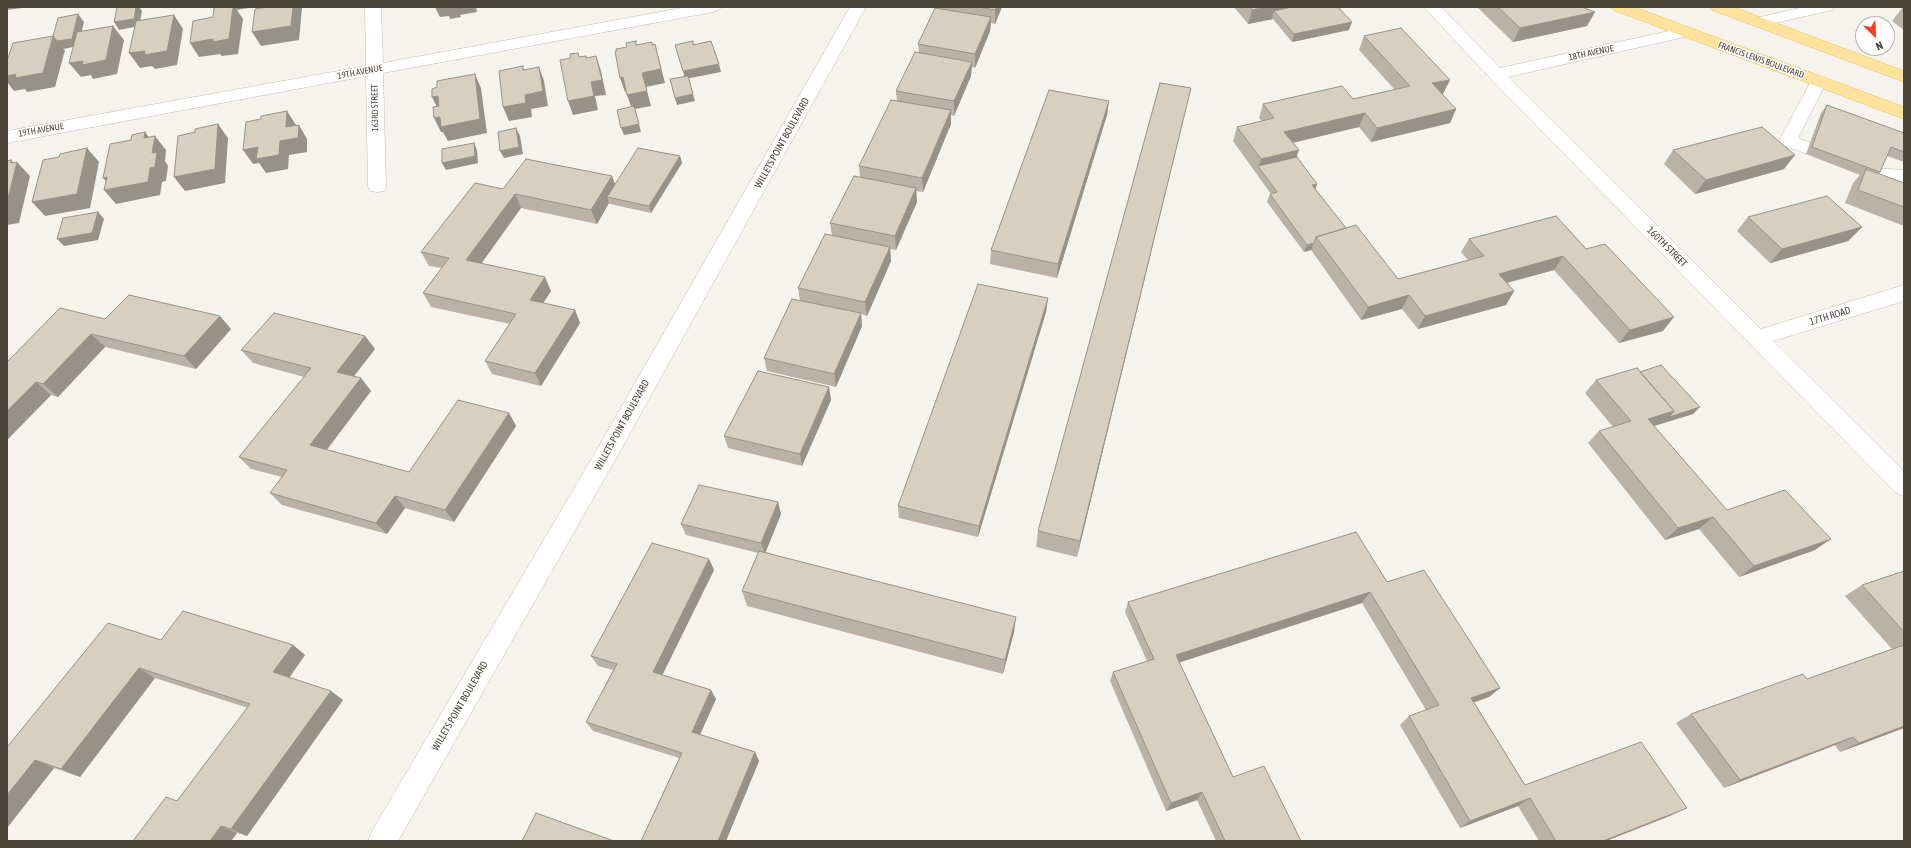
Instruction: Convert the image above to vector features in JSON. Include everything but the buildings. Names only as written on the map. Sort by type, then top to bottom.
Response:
[{"type":"main road","name":"FRANCIS LEWIS BOULEVARD","points":[[1619,7],[1904,113]]},
{"type":"main road","points":[[1705,7],[1758,22]]},
{"type":"main road","points":[[1718,7],[1904,77]]},
{"type":"street","name":"163RD STREET","points":[[373,7],[376,186]]},
{"type":"street","name":"19TH AVENUE","points":[[7,137],[713,7]]},
{"type":"street","name":"WILLETS POINT BOULEVARD","points":[[382,841],[606,455],[858,7]]},
{"type":"street","name":"160TH STREET","points":[[1432,7],[1496,74],[1904,486]]},
{"type":"street","points":[[1758,22],[1826,7]]},
{"type":"street","name":"18TH AVENUE","points":[[1496,74],[1687,32]]},
{"type":"street","points":[[1810,140],[1788,141],[1819,81]]},
{"type":"street","points":[[1904,167],[1879,166],[1904,176]]},
{"type":"street","name":"17TH ROAD","points":[[1757,338],[1904,293]]}]
